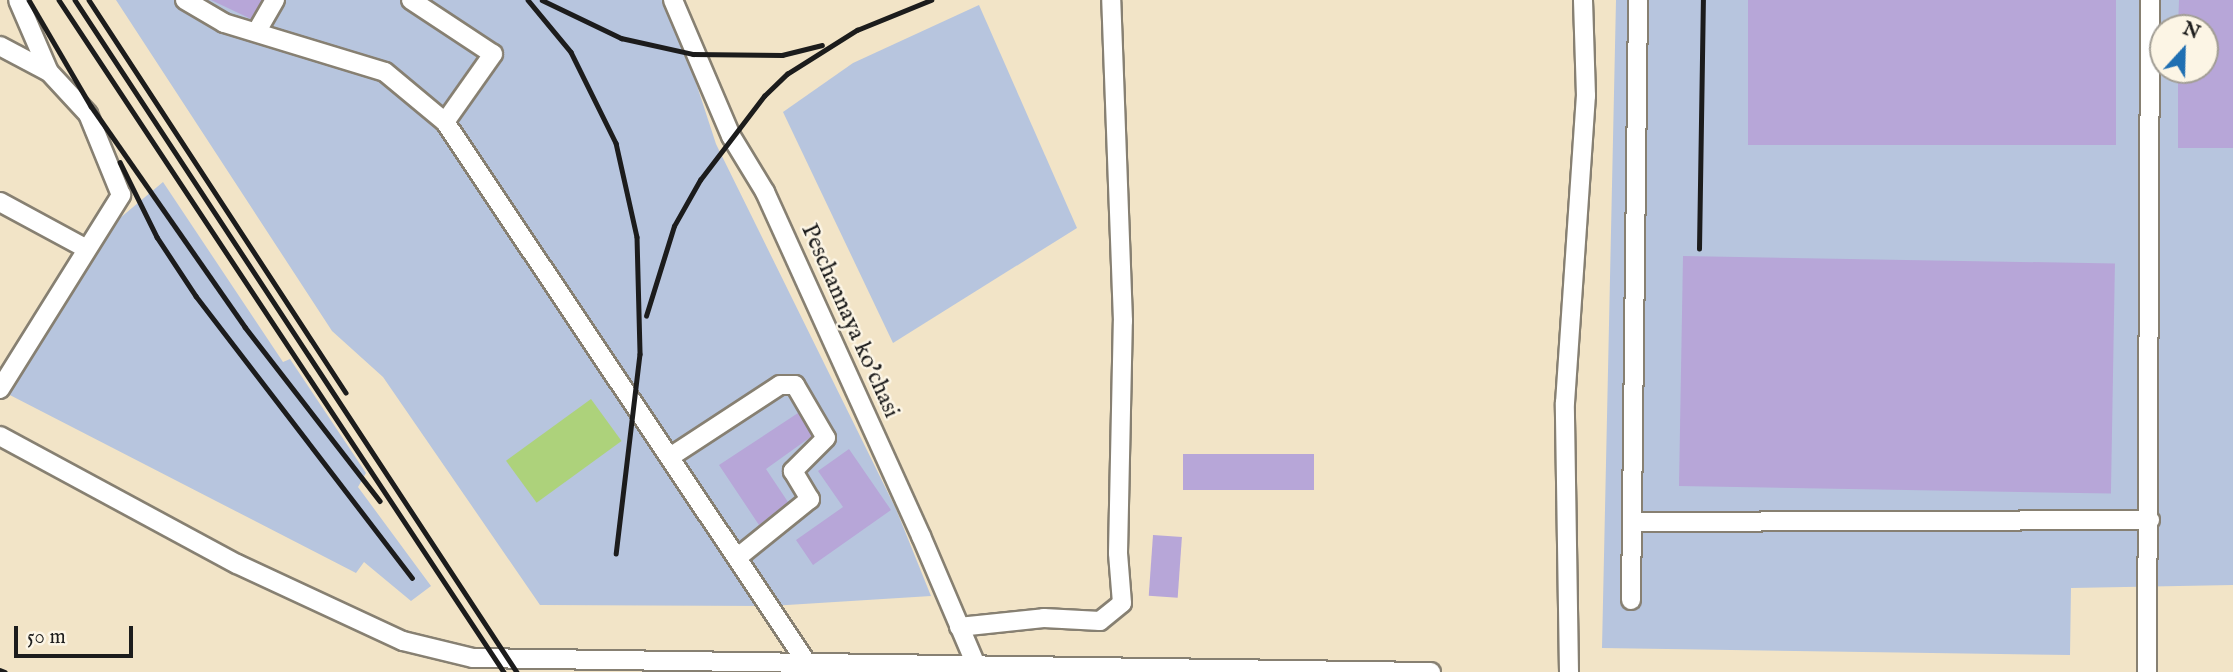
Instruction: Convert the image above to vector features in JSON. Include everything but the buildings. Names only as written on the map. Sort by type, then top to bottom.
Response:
[{"type":"street","points":[[0,389],[85,248],[121,195],[88,114],[50,72],[18,0]]},
{"type":"street","points":[[185,0],[224,23],[385,72],[445,122],[807,663]]},
{"type":"street","points":[[257,32],[275,0]]},
{"type":"street","points":[[411,0],[493,54],[445,122]]},
{"type":"street","name":"Peschannaya ko'chasi","points":[[673,0],[693,54],[731,136],[765,192],[976,665]]},
{"type":"street","points":[[959,627],[1044,618],[1100,621],[1122,603],[1118,553],[1123,321],[1111,0]]},
{"type":"street","points":[[1569,672],[1565,403],[1586,96],[1583,0]]},
{"type":"street","points":[[1631,600],[1638,0]]},
{"type":"street","points":[[2147,672],[2150,520],[2150,0]]},
{"type":"street","points":[[0,46],[50,72]]},
{"type":"street","points":[[0,202],[85,248]]},
{"type":"street","points":[[670,457],[780,385],[795,385],[826,438],[793,471],[810,499],[738,557]]},
{"type":"street","points":[[0,436],[237,564],[402,642],[473,658],[807,663],[882,668],[976,665],[1431,672]]},
{"type":"street","points":[[1632,522],[2150,520]]},
{"type":"shaded area","points":[[116,0],[669,0],[716,144],[896,509],[931,596],[771,606],[540,605],[383,377],[332,331]]},
{"type":"shaded area","points":[[1616,0],[2233,0],[2233,585],[2071,588],[2070,655],[1602,648]]},
{"type":"shaded area","points":[[979,5],[1077,228],[893,343],[783,112],[853,63]]},
{"type":"shaded area","points":[[163,182],[283,362],[290,359],[366,473],[358,487],[431,586],[411,601],[364,562],[356,573],[4,392],[120,218]]},
{"type":"green space","points":[[591,399],[622,441],[537,503],[506,461]]},
{"type":"railway","points":[[29,0],[91,106],[245,327],[380,501]]},
{"type":"railway","points":[[59,0],[504,672]]},
{"type":"railway","points":[[75,0],[517,672]]},
{"type":"railway","points":[[89,0],[346,392]]},
{"type":"railway","points":[[528,0],[571,52],[616,143],[637,237],[640,354],[616,554]]},
{"type":"railway","points":[[542,0],[621,38],[693,54],[782,55],[822,45]]},
{"type":"railway","points":[[646,316],[674,226],[700,180],[764,96],[787,74],[857,30],[931,0]]},
{"type":"railway","points":[[1699,249],[1703,0]]},
{"type":"railway","points":[[120,162],[157,237],[196,296],[412,578]]},
{"type":"railway","points":[[0,670],[5,672]]}]
